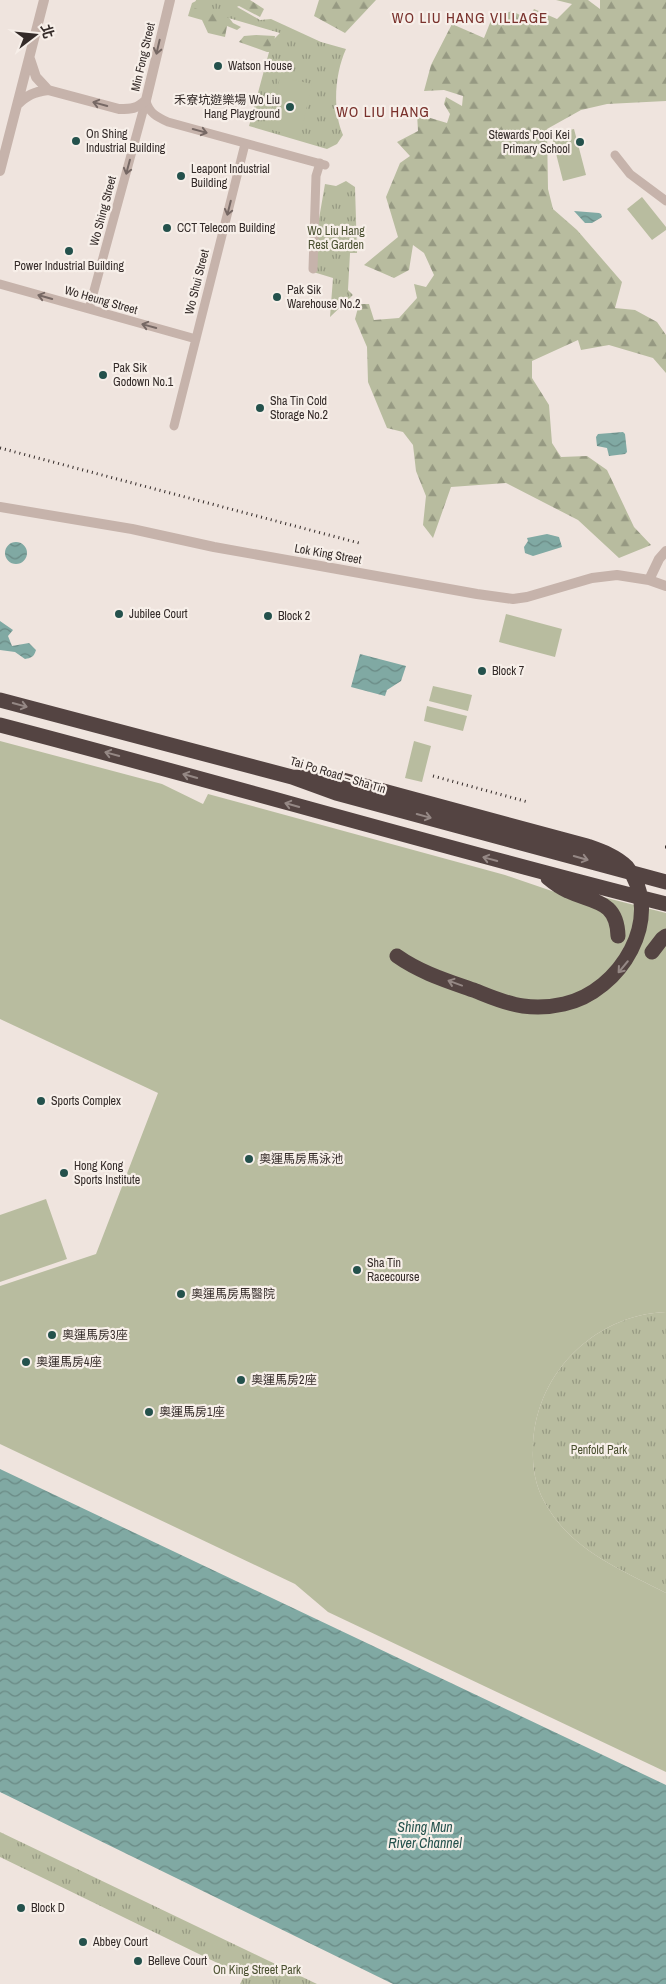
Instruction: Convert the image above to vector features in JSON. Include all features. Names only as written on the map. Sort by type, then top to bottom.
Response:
[{"type":"highway","name":"Tai Po Road – Sha Tin","points":[[0,700],[292,777],[336,793],[666,882]]},
{"type":"highway","points":[[0,725],[112,754],[537,872],[666,904]]},
{"type":"highway","points":[[292,777],[339,779],[587,846],[621,861],[632,872],[641,886],[645,900],[645,922],[639,942],[626,963],[610,980],[589,995],[571,1002],[546,1007],[523,1006],[500,1000],[420,970],[397,956]]},
{"type":"highway","points":[[537,872],[567,890],[605,905],[613,913],[618,928],[618,936]]},
{"type":"highway","points":[[652,952],[666,936]]},
{"type":"street","points":[[0,171],[44,0]]},
{"type":"street","name":"Min Fong Street","points":[[140,120],[170,0]]},
{"type":"street","points":[[29,57],[36,77],[48,90]]},
{"type":"street","points":[[17,105],[31,94],[48,90],[120,109],[136,108],[146,100]]},
{"type":"street","points":[[146,100],[147,108],[152,114],[161,119],[322,164],[316,176],[313,269]]},
{"type":"street","name":"Wo Shing Street","points":[[89,309],[140,120]]},
{"type":"street","name":"Wo Shui Street","points":[[174,426],[245,144]]},
{"type":"street","points":[[615,155],[630,174],[666,201]]},
{"type":"street","name":"Wo Heung Street","points":[[0,284],[196,339]]},
{"type":"street","name":"Lok King Street","points":[[0,507],[459,591],[513,599],[540,595],[604,576],[631,576],[666,586]]},
{"type":"street","points":[[650,580],[659,559],[666,551]]},
{"type":"green space","points":[[196,0],[225,0],[260,20],[271,19],[321,42],[346,49],[337,80],[337,114],[343,135],[337,144],[327,149],[249,126],[272,41],[280,33],[194,8]]},
{"type":"green space","points":[[198,0],[250,0],[264,9],[260,17],[239,6],[225,12],[233,23],[241,27],[237,30],[227,26],[225,37],[208,33],[202,20],[188,16],[192,3]]},
{"type":"green space","points":[[319,0],[376,0],[345,33],[314,16]]},
{"type":"green space","points":[[556,0],[588,0],[600,9],[600,0],[666,0],[666,101],[607,104],[581,110],[547,129],[548,189],[553,209],[577,230],[622,282],[615,308],[635,310],[657,322],[666,335],[666,373],[653,358],[609,345],[581,350],[578,340],[532,361],[532,378],[549,405],[552,443],[561,457],[587,456],[607,470],[634,527],[651,545],[619,558],[578,520],[506,483],[451,487],[433,538],[423,525],[426,496],[416,471],[413,445],[403,432],[387,428],[368,382],[367,347],[355,319],[359,304],[369,304],[374,320],[399,318],[417,298],[414,284],[426,287],[434,275],[424,253],[413,245],[409,270],[394,278],[364,265],[398,237],[386,197],[400,163],[410,156],[397,142],[418,131],[417,114],[447,123],[450,114],[444,104],[446,97],[462,106],[463,96],[444,90],[424,91],[431,65],[452,24],[484,38],[492,18],[512,11],[528,19],[534,9],[557,19],[572,4]]},
{"type":"green space","points":[[244,36],[275,36],[273,52],[267,52],[239,42]]},
{"type":"green space","name":"禾寮坑遊樂場 Wo Liu Hang Playground","points":[[280,77],[312,84],[300,137],[268,129]]},
{"type":"green space","points":[[574,129],[586,175],[563,181],[551,134]]},
{"type":"green space","name":"Wo Liu Hang Rest Garden","points":[[346,181],[355,187],[357,253],[350,253],[348,290],[353,295],[330,317],[333,278],[310,271],[325,184],[336,186]]},
{"type":"green space","points":[[642,197],[666,227],[666,230],[652,240],[627,209]]},
{"type":"green space","points":[[506,614],[562,629],[555,657],[499,642]]},
{"type":"green space","points":[[433,686],[472,695],[468,711],[429,701]]},
{"type":"green space","points":[[427,706],[467,716],[463,731],[424,721]]},
{"type":"green space","name":"Sha Tin Racecourse","points":[[0,741],[162,784],[203,804],[208,794],[505,875],[587,903],[591,894],[666,913],[666,1312],[639,1316],[614,1325],[591,1338],[572,1355],[556,1375],[543,1398],[536,1423],[533,1458],[534,1473],[541,1495],[559,1523],[572,1537],[616,1568],[666,1593],[666,1772],[328,1612],[295,1584],[0,1444],[0,1286],[96,1254],[158,1093],[0,1019]]},
{"type":"green space","points":[[414,741],[431,746],[422,782],[405,778]]},
{"type":"green space","points":[[46,1199],[67,1259],[0,1282],[0,1215]]},
{"type":"green space","name":"Penfold Park","points":[[666,1312],[666,1593],[616,1568],[572,1537],[559,1523],[541,1495],[534,1473],[533,1450],[536,1423],[543,1398],[556,1375],[572,1355],[591,1338],[614,1325],[639,1316]]},
{"type":"green space","name":"On King Street Park","points":[[0,1832],[317,1984],[240,1984],[244,1976],[0,1857]]},
{"type":"water","points":[[574,211],[599,213],[602,217],[592,223],[585,223]]},
{"type":"water","points":[[623,432],[625,434],[627,452],[625,454],[609,456],[607,448],[597,446],[596,437],[598,434]]},
{"type":"water","points":[[547,534],[559,537],[562,547],[533,556],[525,553],[524,547],[528,541],[527,538]]},
{"type":"water","points":[[16,542],[24,545],[27,553],[24,561],[16,564],[8,561],[5,553],[8,545]]},
{"type":"water","points":[[0,621],[13,630],[8,636],[12,646],[29,643],[36,650],[31,658],[25,659],[15,652],[0,650]]},
{"type":"water","points":[[360,654],[406,666],[401,681],[387,690],[385,696],[351,687]]},
{"type":"water","name":"Shing Mun River Channel","points":[[0,1469],[666,1785],[666,1984],[393,1984],[0,1792]]},
{"type":"railway","points":[[0,448],[359,543]]},
{"type":"railway","points":[[433,776],[528,802]]},
{"type":"place","name":"Watson House","points":[[218,66]]},
{"type":"place","name":"禾寮坑遊樂場 Wo Liu Hang Playground","points":[[290,107]]},
{"type":"place","name":"On Shing Industrial Building","points":[[76,141]]},
{"type":"place","name":"Stewards Pooi Kei Primary School","points":[[580,142]]},
{"type":"place","name":"Leapont Industrial Building","points":[[181,176]]},
{"type":"place","name":"CCT Telecom Building","points":[[167,228]]},
{"type":"place","name":"Power Industrial Building","points":[[69,251]]},
{"type":"place","name":"Pak Sik Warehouse No.2","points":[[277,297]]},
{"type":"place","name":"Pak Sik Godown No.1","points":[[103,375]]},
{"type":"place","name":"Sha Tin Cold Storage No.2","points":[[260,408]]},
{"type":"place","name":"Jubilee Court","points":[[119,614]]},
{"type":"place","name":"Block 2","points":[[268,616]]},
{"type":"place","name":"Block 7","points":[[482,671]]},
{"type":"place","name":"Sports Complex","points":[[41,1101]]},
{"type":"place","name":"奧運馬房馬泳池","points":[[249,1159]]},
{"type":"place","name":"Hong Kong Sports Institute","points":[[64,1173]]},
{"type":"place","name":"Sha Tin Racecourse","points":[[357,1270]]},
{"type":"place","name":"奧運馬房馬醫院","points":[[181,1294]]},
{"type":"place","name":"奧運馬房3座","points":[[52,1335]]},
{"type":"place","name":"奧運馬房4座","points":[[26,1362]]},
{"type":"place","name":"奧運馬房2座","points":[[241,1380]]},
{"type":"place","name":"奧運馬房1座","points":[[149,1412]]},
{"type":"place","name":"Block D","points":[[21,1908]]},
{"type":"place","name":"Abbey Court","points":[[83,1942]]},
{"type":"place","name":"Belleve Court","points":[[138,1961]]},
{"type":"district","name":"WO LIU HANG VILLAGE","points":[[470,18]]},
{"type":"district","name":"WO LIU HANG","points":[[383,112]]}]
